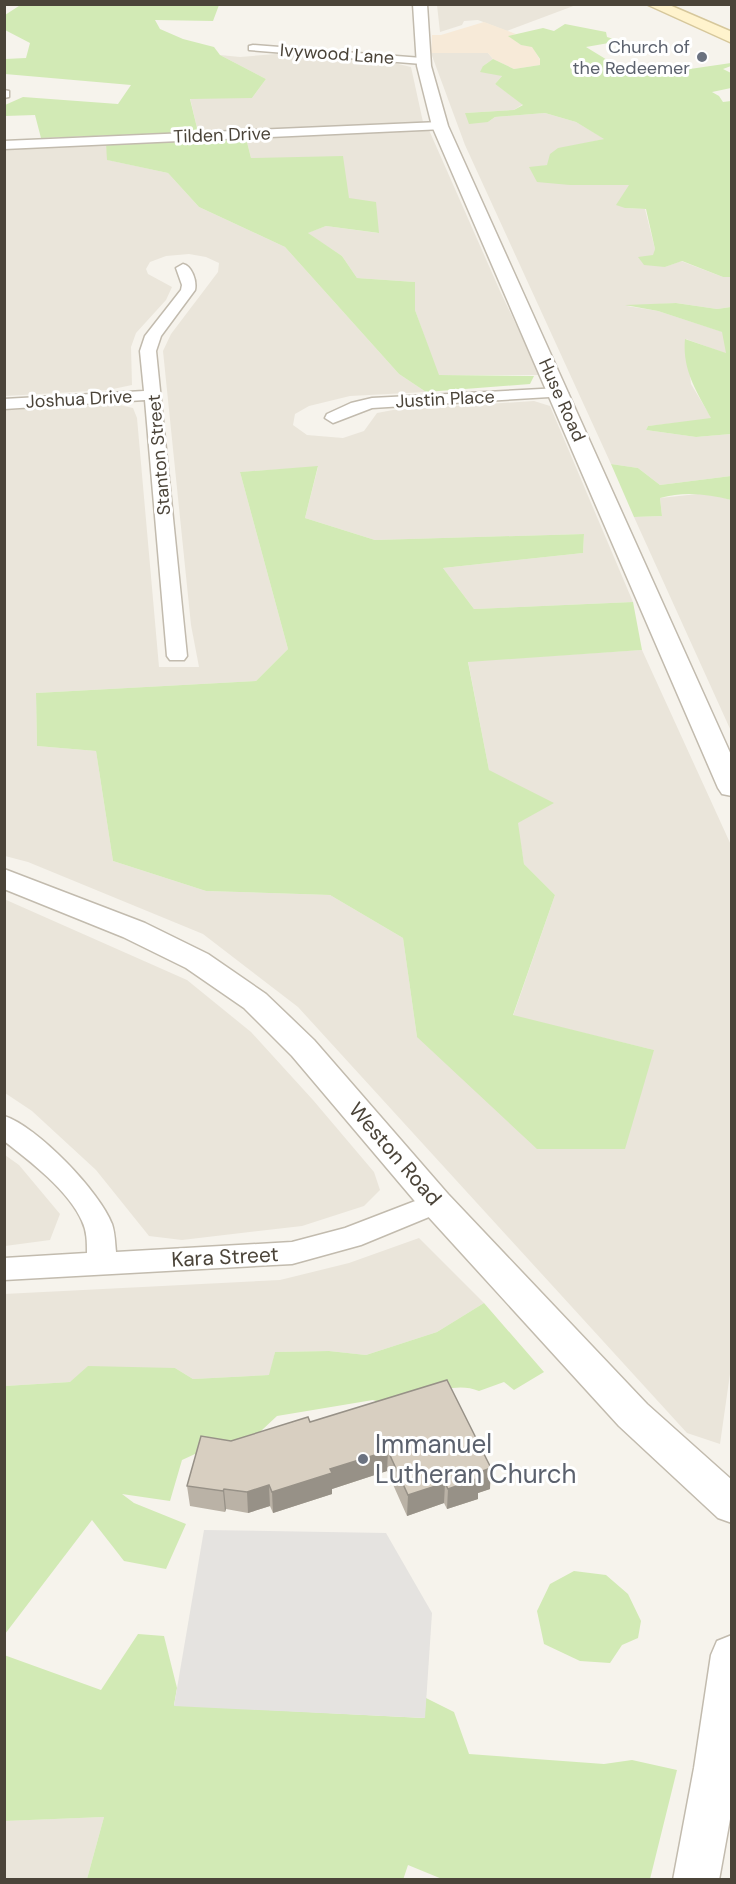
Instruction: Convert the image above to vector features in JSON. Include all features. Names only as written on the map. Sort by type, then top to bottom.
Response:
[{"type":"main road","points":[[653,4],[732,38]]},
{"type":"street","name":"Huse Road","points":[[420,4],[422,61],[426,85],[440,126],[560,393],[732,788]]},
{"type":"street","name":"Ivywood Lane","points":[[253,48],[422,61]]},
{"type":"street","name":"Tilden Drive","points":[[4,145],[440,126]]},
{"type":"street","name":"Stanton Street","points":[[177,656],[148,362],[150,344],[159,328],[188,290],[189,285],[183,268]]},
{"type":"street","name":"Justin Place","points":[[333,418],[357,406],[372,402],[560,393]]},
{"type":"street","name":"Joshua Drive","points":[[4,404],[153,395]]},
{"type":"street","name":"Weston Road","points":[[4,878],[134,930],[197,961],[255,1001],[303,1048],[436,1203],[633,1415],[732,1506]]},
{"type":"street","points":[[4,1126],[26,1143],[89,1208],[98,1224],[102,1264]]},
{"type":"street","name":"Kara Street","points":[[4,1269],[292,1253],[351,1237],[436,1203]]},
{"type":"street","points":[[696,1880],[724,1770],[732,1655]]},
{"type":"shaded area","points":[[437,5],[576,5],[507,31],[478,20],[464,21],[462,25],[440,32]]},
{"type":"shaded area","points":[[484,22],[516,34],[509,36],[521,45],[532,46],[540,60],[540,65],[514,69],[493,59],[488,53],[431,53],[432,35],[441,35]]},
{"type":"shaded area","points":[[431,53],[488,53],[493,59],[483,66],[502,76],[495,84],[523,104],[514,110],[465,113],[488,122],[495,117],[545,113],[576,122],[605,139],[558,149],[548,165],[530,168],[570,185],[630,185],[625,208],[645,209],[655,249],[654,255],[665,267],[681,261],[723,277],[731,277],[731,307],[717,309],[676,303],[627,306],[658,311],[723,332],[727,354],[686,339],[691,384],[712,419],[648,426],[646,430],[696,437],[731,434],[731,476],[660,485],[638,468],[611,464],[465,145]]},
{"type":"shaded area","points":[[276,54],[394,63],[411,67],[423,122],[198,132],[190,98],[252,98],[266,79],[220,55],[240,57]]},
{"type":"shaded area","points":[[429,130],[540,375],[438,375],[415,310],[415,282],[357,278],[342,256],[307,233],[326,226],[378,233],[349,198],[251,158],[246,138]]},
{"type":"shaded area","points":[[106,144],[108,160],[168,173],[199,207],[285,247],[399,374],[426,392],[350,396],[309,406],[295,414],[293,425],[307,435],[343,438],[364,431],[377,413],[393,410],[534,401],[550,406],[633,602],[474,609],[443,568],[583,553],[584,534],[375,540],[305,518],[318,467],[240,472],[288,649],[256,681],[36,693],[37,746],[96,751],[113,861],[206,891],[330,895],[403,938],[417,1037],[654,1050],[513,1016],[555,895],[524,864],[517,823],[489,770],[468,661],[642,650],[731,845],[732,1360],[720,1444],[687,1433],[298,1007],[203,934],[28,862],[5,856],[5,410],[115,404],[133,408],[137,418],[159,667],[199,667],[191,625],[163,351],[171,334],[218,272],[219,263],[206,257],[189,254],[166,256],[150,262],[146,269],[148,274],[172,287],[166,300],[136,333],[131,347],[132,385],[108,390],[5,396],[5,148]]},
{"type":"shaded area","points":[[707,493],[731,500],[731,731],[634,517],[662,516],[660,498]]},
{"type":"shaded area","points":[[4,899],[187,980],[251,1032],[374,1172],[380,1190],[364,1206],[302,1226],[182,1240],[149,1236],[96,1170],[32,1111],[5,1093]]},
{"type":"shaded area","points":[[5,1155],[19,1165],[60,1214],[50,1240],[5,1246]]},
{"type":"shaded area","points":[[419,1238],[484,1303],[437,1332],[366,1355],[329,1351],[275,1352],[270,1375],[193,1379],[175,1368],[70,1382],[5,1386],[4,1294],[280,1280],[349,1263]]},
{"type":"shaded area","points":[[204,1530],[386,1533],[432,1613],[425,1718],[174,1706]]},
{"type":"shaded area","points":[[104,1817],[87,1879],[5,1879],[4,1821]]},
{"type":"green space","points":[[22,4],[219,5],[213,21],[155,20],[160,29],[183,39],[214,47],[220,55],[266,79],[252,98],[190,99],[198,132],[41,138],[35,115],[5,116],[5,105],[23,97],[118,104],[131,85],[5,74],[5,59],[26,58],[30,43],[5,30],[5,15]]},
{"type":"green space","points":[[565,24],[606,32],[607,37],[620,41],[586,47],[635,77],[731,63],[731,66],[723,69],[731,73],[731,88],[712,92],[723,102],[731,101],[731,277],[723,277],[682,261],[665,267],[644,265],[638,257],[653,255],[655,249],[646,209],[616,205],[629,185],[570,185],[537,182],[529,167],[547,165],[550,154],[558,148],[604,139],[576,122],[545,113],[495,117],[488,122],[469,124],[465,113],[514,110],[523,105],[495,84],[502,76],[480,72],[483,66],[493,59],[514,69],[540,65],[540,59],[532,47],[521,45],[508,36],[543,28],[554,31]]},
{"type":"green space","points":[[246,138],[251,158],[343,156],[349,198],[376,202],[379,233],[326,226],[308,233],[342,256],[357,278],[415,282],[415,310],[439,375],[534,376],[530,384],[426,392],[399,374],[285,247],[199,207],[168,173],[107,160],[106,144]]},
{"type":"green space","points":[[676,303],[717,309],[731,307],[731,434],[696,437],[646,430],[648,426],[711,418],[688,371],[685,339],[726,353],[722,332],[658,311],[625,305]]},
{"type":"green space","points":[[611,464],[638,468],[660,485],[731,476],[731,500],[696,494],[669,496],[660,498],[662,516],[634,517]]},
{"type":"green space","points":[[318,466],[305,518],[375,540],[584,534],[583,553],[443,568],[474,609],[633,602],[642,650],[468,662],[489,770],[554,803],[518,823],[524,864],[555,895],[513,1015],[654,1050],[625,1149],[537,1149],[417,1037],[403,938],[330,895],[206,891],[113,861],[96,751],[37,746],[36,693],[256,681],[288,649],[240,472]]},
{"type":"green space","points":[[484,1303],[544,1372],[514,1390],[504,1382],[479,1391],[469,1388],[447,1389],[396,1408],[373,1400],[277,1416],[245,1446],[216,1454],[195,1454],[182,1460],[170,1501],[122,1494],[134,1503],[186,1524],[166,1569],[124,1561],[92,1520],[5,1634],[5,1386],[70,1382],[88,1366],[175,1368],[193,1379],[269,1375],[275,1352],[329,1351],[366,1355],[437,1332]]},
{"type":"green space","points":[[574,1571],[606,1575],[628,1594],[641,1621],[638,1638],[622,1645],[610,1663],[580,1661],[544,1644],[537,1611],[550,1584]]},
{"type":"green space","points":[[138,1634],[164,1636],[177,1688],[174,1705],[424,1718],[426,1698],[454,1712],[469,1754],[604,1764],[632,1760],[677,1770],[650,1879],[442,1879],[408,1865],[403,1880],[87,1879],[104,1817],[5,1821],[4,1655],[101,1690]]},
{"type":"building","name":"Immanuel Lutheran Church","points":[[447,1380],[491,1468],[477,1473],[479,1478],[448,1489],[445,1483],[408,1495],[388,1451],[330,1469],[332,1473],[272,1492],[269,1485],[247,1492],[187,1486],[201,1436],[231,1441],[308,1417],[310,1422]]},
{"type":"place","name":"Church of the Redeemer","points":[[702,57]]},
{"type":"place","name":"Immanuel Lutheran Church","points":[[363,1459]]}]
